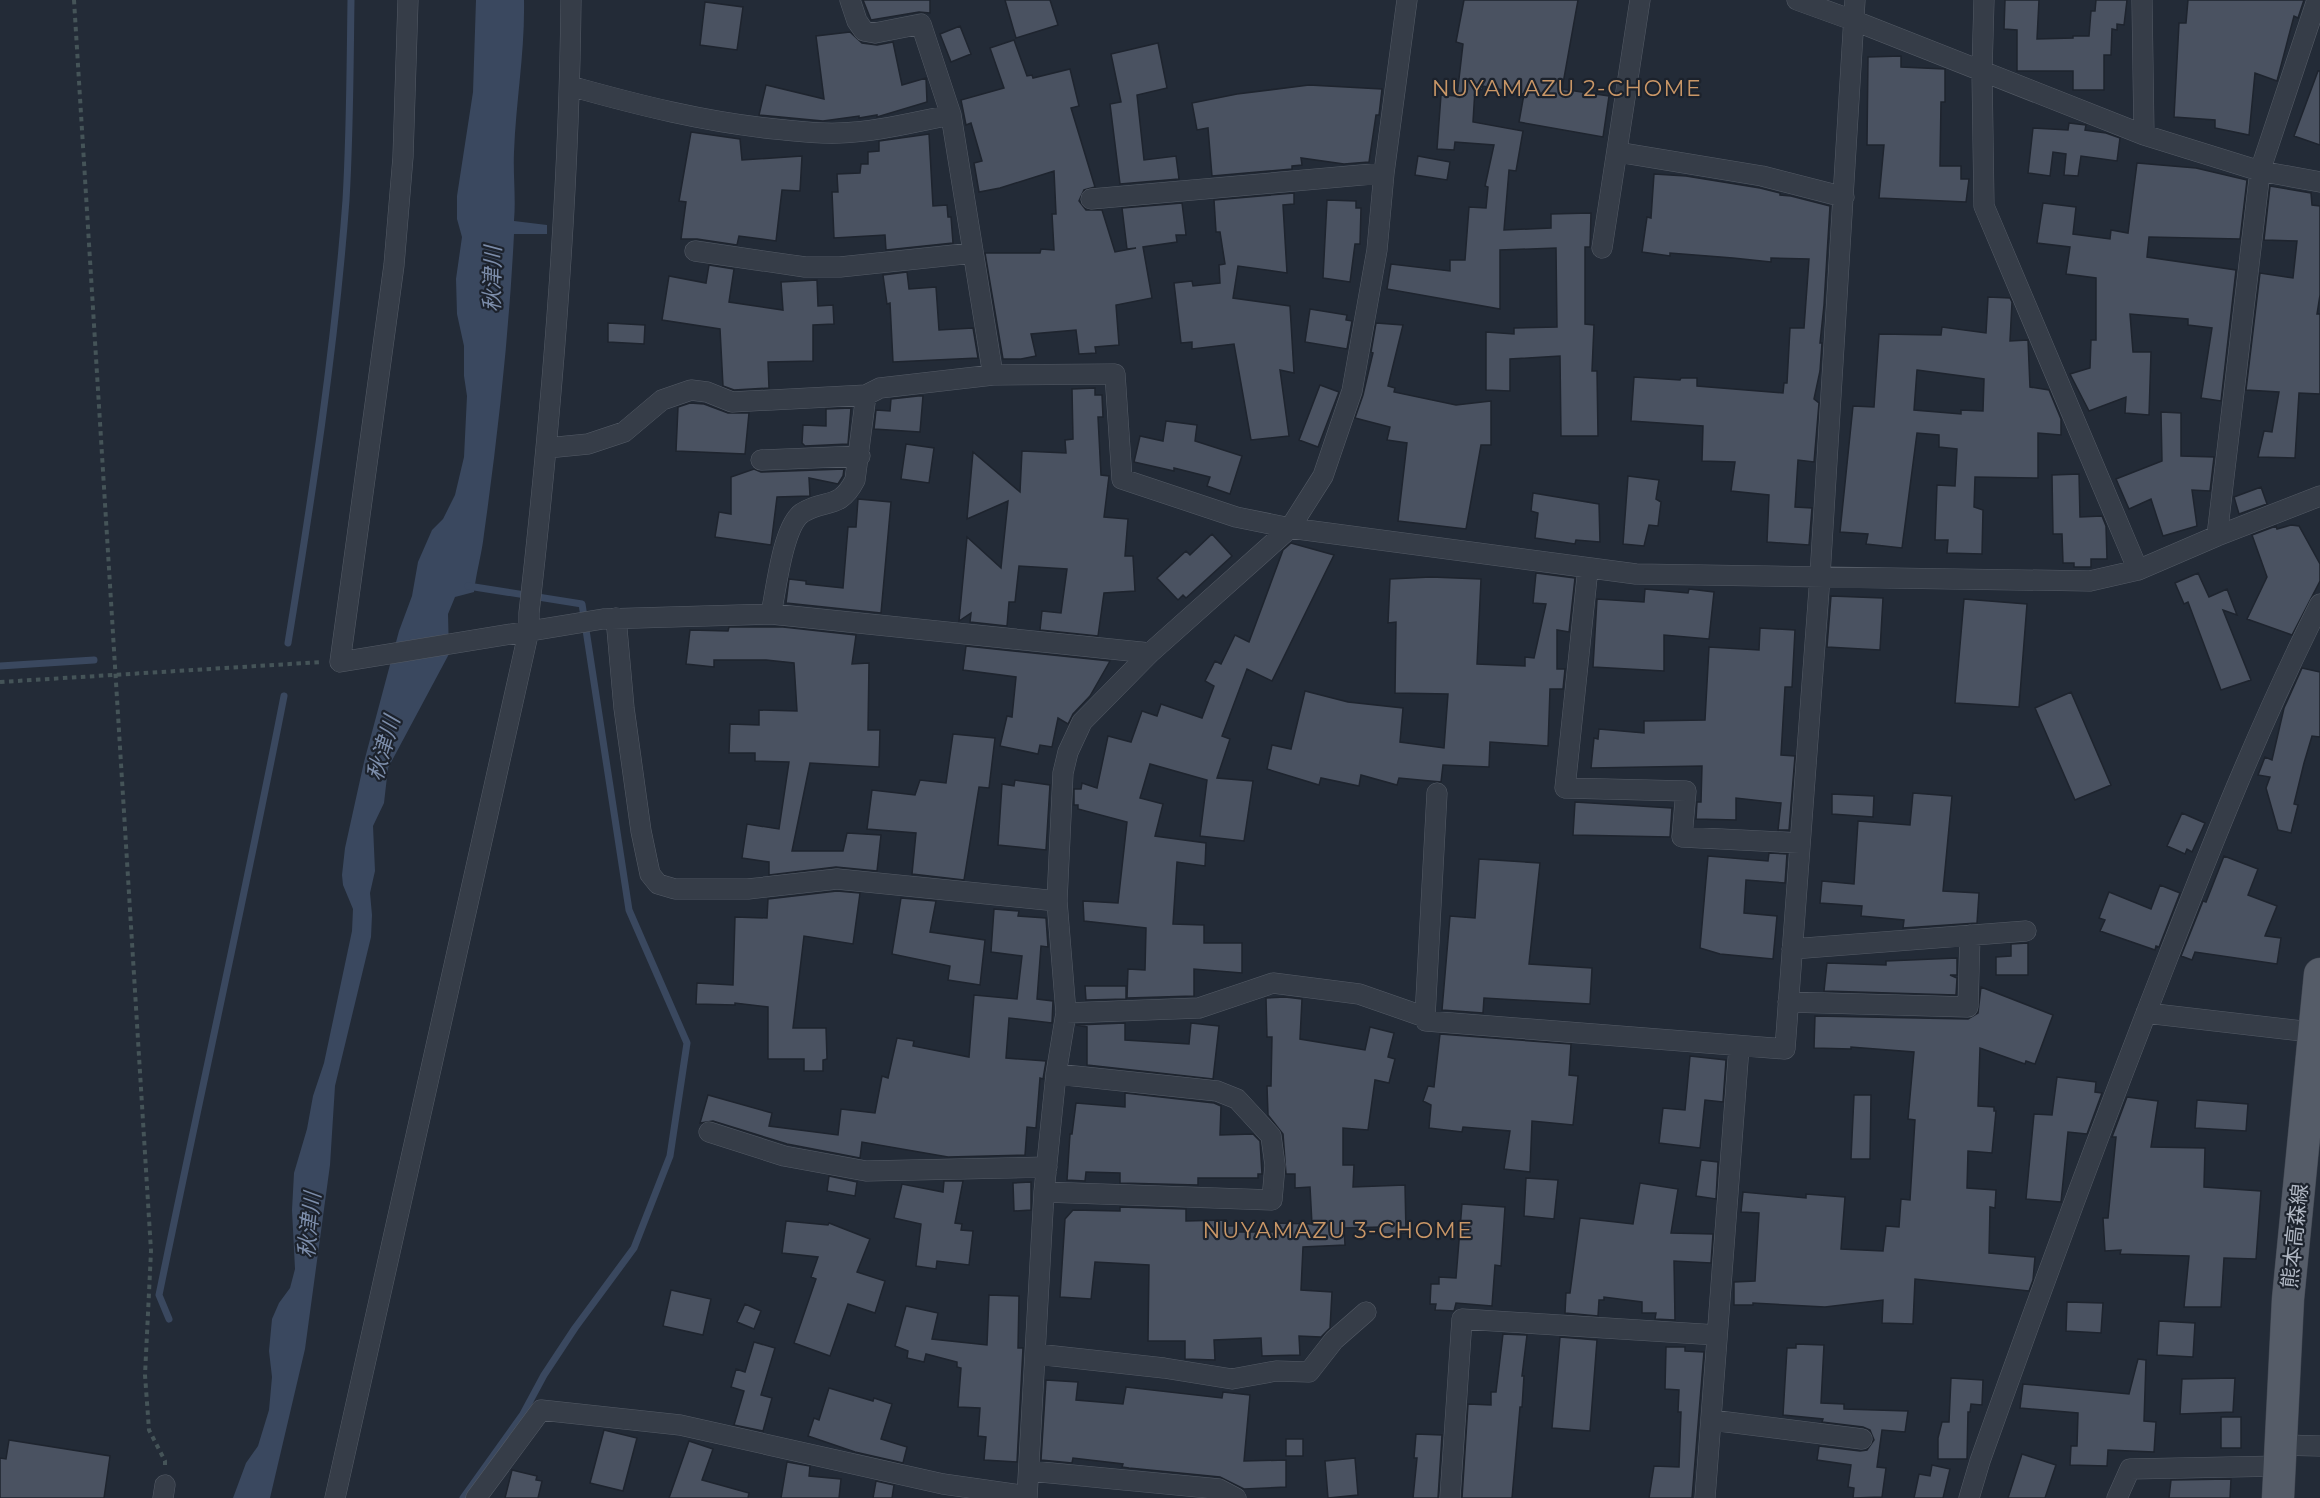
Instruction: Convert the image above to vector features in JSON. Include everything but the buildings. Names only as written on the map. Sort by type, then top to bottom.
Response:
[{"type":"main road","name":"熊本高森線","points":[[2278,1498],[2288,1299],[2317,1033],[2320,974]]},
{"type":"street","points":[[408,0],[403,157],[394,265],[340,662],[529,621],[567,624],[609,618],[771,614],[1150,653]]},
{"type":"street","points":[[335,1498],[529,621],[547,448],[560,285],[570,86],[571,0]]},
{"type":"street","points":[[850,0],[857,21],[864,31],[875,33],[921,24],[951,115],[993,375]]},
{"type":"street","points":[[476,1498],[541,1410],[680,1425],[911,1477],[1027,1497],[1044,1192],[1056,1074],[1066,1012],[1057,902],[1063,773],[1068,752],[1082,722],[1150,653],[1290,528],[1323,476],[1352,391],[1377,250],[1384,173],[1407,0]]},
{"type":"street","points":[[1602,248],[1641,0]]},
{"type":"street","points":[[1797,0],[2144,135],[2260,171],[2320,182]]},
{"type":"street","points":[[1066,1012],[1199,1008],[1273,983],[1359,994],[1425,1017],[1426,1021],[1785,1049],[1820,576],[1855,0]]},
{"type":"street","points":[[1984,0],[1982,71],[1984,206],[2138,570]]},
{"type":"street","points":[[2142,0],[2144,135]]},
{"type":"street","points":[[2217,536],[2260,171],[2317,0]]},
{"type":"street","points":[[570,86],[651,108],[714,121],[798,131],[837,133],[871,130],[951,115]]},
{"type":"street","points":[[1617,152],[1762,176],[1844,197]]},
{"type":"street","points":[[1091,200],[1384,173]]},
{"type":"street","points":[[695,251],[805,267],[840,267],[973,253]]},
{"type":"street","points":[[547,448],[588,444],[624,432],[662,400],[691,390],[706,392],[732,402],[866,395],[880,388],[993,375],[1115,374],[1122,478],[1236,517],[1290,528],[1636,574],[2090,581],[2138,570],[2320,496]]},
{"type":"street","points":[[771,614],[789,531],[802,513],[839,500],[849,493],[855,480],[860,456],[866,395]]},
{"type":"street","points":[[761,460],[860,456]]},
{"type":"street","points":[[1588,567],[1565,788],[1686,791],[1683,837],[1800,843]]},
{"type":"street","points":[[1969,1498],[2035,1306],[2231,796],[2320,604]]},
{"type":"street","points":[[609,618],[641,831],[650,874],[658,884],[675,889],[748,889],[837,879],[1057,902]]},
{"type":"street","points":[[1425,1017],[1437,793]]},
{"type":"street","points":[[1792,950],[2026,931]]},
{"type":"street","points":[[1788,1002],[1968,1007],[1970,935]]},
{"type":"street","points":[[2146,1013],[2317,1033]]},
{"type":"street","points":[[1705,1498],[1739,1047]]},
{"type":"street","points":[[1044,1192],[1272,1200],[1275,1165],[1271,1136],[1237,1099],[1218,1090],[1056,1074]]},
{"type":"street","points":[[709,1132],[784,1156],[866,1171],[1047,1167]]},
{"type":"street","points":[[1036,1354],[1164,1368],[1232,1379],[1276,1371],[1309,1372],[1334,1340],[1365,1312]]},
{"type":"street","points":[[1450,1498],[1462,1319],[1718,1335]]},
{"type":"street","points":[[1711,1420],[1862,1439]]},
{"type":"street","points":[[2117,1498],[2130,1469],[2281,1455],[2320,1446]]},
{"type":"street","points":[[1030,1471],[1219,1489],[1236,1498]]},
{"type":"path","points":[[74,0],[151,1251],[144,1375],[149,1430],[165,1461],[164,1491]]},
{"type":"path","points":[[0,682],[340,662]]},
{"type":"water","name":"秋津川","points":[[476,0],[524,0],[514,152],[514,221],[547,225],[547,234],[514,234],[498,422],[474,592],[455,597],[448,614],[449,654],[388,768],[384,803],[373,826],[375,871],[370,893],[371,937],[335,1086],[330,1165],[305,1349],[270,1498],[233,1498],[246,1463],[258,1446],[269,1410],[272,1377],[269,1351],[272,1319],[279,1303],[290,1288],[295,1269],[292,1210],[294,1173],[307,1129],[313,1096],[324,1063],[352,931],[353,909],[343,885],[342,875],[345,848],[364,762],[399,631],[412,596],[418,562],[432,530],[443,519],[455,495],[464,457],[467,396],[464,346],[457,314],[456,279],[462,237],[457,219],[457,196],[473,92]]},
{"type":"waterway","points":[[288,643],[306,533],[336,311],[346,200],[351,0]]},
{"type":"waterway","points":[[463,1498],[523,1414],[544,1375],[575,1328],[634,1248],[670,1156],[687,1043],[629,910],[582,604],[468,586]]},
{"type":"waterway","points":[[0,666],[94,660]]},
{"type":"waterway","points":[[169,1319],[159,1295],[284,696]]},
{"type":"district","name":"NUYAMAZU 2-CHOME","points":[[1567,88]]},
{"type":"district","name":"NUYAMAZU 3-CHOME","points":[[1338,1230]]}]
